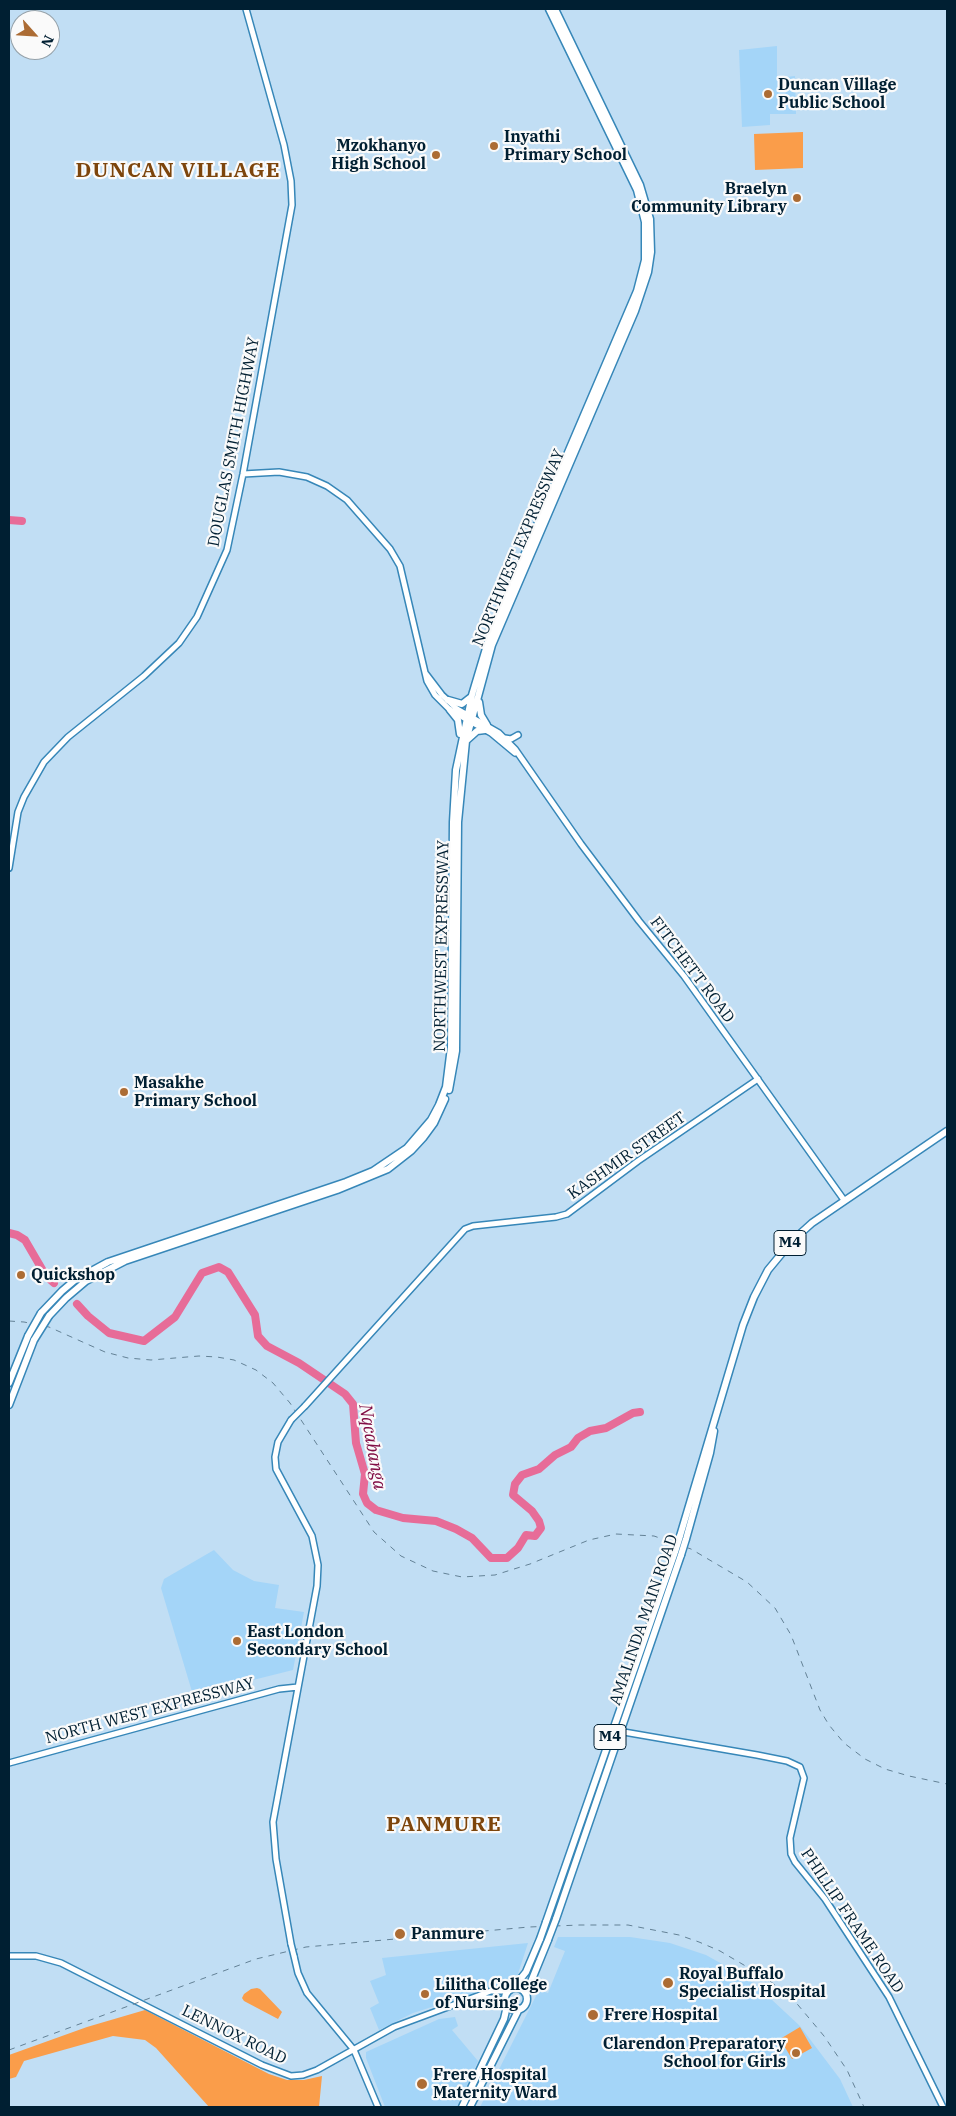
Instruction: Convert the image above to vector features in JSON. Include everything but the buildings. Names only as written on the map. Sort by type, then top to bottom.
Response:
[{"type":"main road","name":"NORTHWEST EXPRESSWAY","points":[[134,1255],[373,1177],[411,1151],[434,1123],[450,1088],[456,1051],[458,822],[466,741],[475,696],[496,621],[637,291],[645,260],[645,222],[637,190],[550,9]]},
{"type":"main road","name":"NORTHWEST EXPRESSWAY","points":[[475,696],[503,616],[642,291],[651,252],[650,219],[640,185],[555,9]]},
{"type":"main road","points":[[448,700],[462,704],[475,696],[486,727],[477,731],[466,741]]},
{"type":"main road","points":[[450,710],[458,720],[460,728],[458,755]]},
{"type":"main road","name":"NORTHWEST EXPRESSWAY","points":[[134,1255],[338,1185],[373,1171],[407,1148],[431,1120],[446,1087],[451,1047],[453,822],[458,755],[470,719]]},
{"type":"main road","name":"AMALINDA MAIN ROAD","points":[[470,2107],[519,2009],[527,2001],[526,1994],[556,1919],[621,1731],[678,1554],[710,1453],[716,1420],[742,1326],[754,1297],[764,1278],[792,1241],[844,1200],[947,1131]]},
{"type":"main road","points":[[9,1383],[28,1336],[41,1313],[62,1291],[91,1270],[134,1255]]},
{"type":"main road","points":[[9,1405],[34,1340],[49,1316],[86,1281],[134,1255]]},
{"type":"main road","name":"AMALINDA MAIN ROAD","points":[[462,2107],[504,2019],[506,2004],[504,1997],[526,1972],[540,1939],[613,1729],[678,1554]]},
{"type":"main road","points":[[510,1989],[519,1988],[526,1994]]},
{"type":"main road","points":[[506,2004],[512,2010],[519,2009]]},
{"type":"street","name":"DOUGLAS SMITH HIGHWAY","points":[[9,868],[18,812],[44,762],[68,737],[168,655],[191,627],[204,603],[227,550],[291,218],[292,196],[284,145],[246,9]]},
{"type":"street","name":"FITCHETT ROAD","points":[[243,474],[279,472],[307,477],[327,486],[347,500],[390,549],[400,566],[426,674],[434,695],[450,710],[505,738],[520,756],[581,844],[639,921],[684,976],[844,1200]]},
{"type":"street","name":"FITCHETT ROAD","points":[[426,674],[448,700],[470,719]]},
{"type":"street","name":"FITCHETT ROAD","points":[[486,727],[520,756]]},
{"type":"street","points":[[505,738],[511,739],[518,735]]},
{"type":"street","name":"KASHMIR STREET","points":[[378,2107],[354,2050],[307,1993],[298,1973],[276,1859],[273,1822],[317,1586],[318,1564],[312,1536],[276,1469],[275,1457],[278,1442],[291,1420],[465,1229],[473,1226],[556,1217],[567,1214],[638,1161],[758,1079]]},
{"type":"street","name":"NORTH WEST EXPRESSWAY","points":[[9,1763],[279,1689],[298,1687]]},
{"type":"street","points":[[613,1729],[621,1731]]},
{"type":"street","name":"PHILLIP FRAME ROAD","points":[[621,1731],[780,1760],[796,1765],[802,1770],[804,1778],[790,1838],[791,1854],[794,1862],[825,1899],[889,1997],[943,2107]]},
{"type":"street","name":"LENNOX ROAD","points":[[9,1956],[36,1956],[61,1963],[262,2065],[296,2076],[311,2073],[389,2029],[474,1999],[491,1991],[510,1989]]},
{"type":"street","name":"LENNOX ROAD","points":[[474,1999],[497,1998],[506,2004]]},
{"type":"shaded area","name":"Duncan Village Public School","points":[[777,46],[777,78],[795,76],[796,114],[770,114],[770,125],[742,127],[739,50]]},
{"type":"shaded area","points":[[803,132],[803,168],[755,170],[754,134]]},
{"type":"shaded area","name":"East London Secondary School","points":[[214,1550],[233,1570],[254,1581],[279,1585],[275,1608],[304,1612],[293,1670],[193,1695],[161,1588],[164,1579]]},
{"type":"shaded area","name":"Frere Hospital","points":[[558,1937],[630,1937],[670,1943],[706,1955],[740,1974],[756,1985],[800,2026],[840,2079],[853,2107],[480,2107],[539,1990],[548,1993],[565,1951],[554,1947]]},
{"type":"shaded area","name":"Lilitha College of Nursing","points":[[528,1943],[516,1980],[413,2013],[379,2030],[370,2008],[379,2003],[370,1981],[386,1975],[382,1958]]},
{"type":"shaded area","points":[[257,1988],[282,2012],[278,2019],[244,2001],[242,1998],[244,1994],[251,1989]]},
{"type":"shaded area","points":[[145,2010],[269,2074],[287,2080],[304,2080],[322,2076],[319,2107],[209,2107],[156,2048],[145,2040],[113,2036],[24,2061],[16,2077],[9,2079],[9,2055],[87,2027]]},
{"type":"shaded area","name":"Frere Hospital Maternity Ward","points":[[455,2017],[458,2026],[452,2030],[478,2061],[457,2107],[385,2107],[366,2058],[366,2052],[439,2019]]},
{"type":"shaded area","points":[[800,2027],[812,2048],[792,2059],[780,2039]]},
{"type":"waterway","points":[[9,520],[22,521]]},
{"type":"waterway","name":"Nqcabanga","points":[[9,1233],[25,1240],[46,1276],[54,1283]]},
{"type":"waterway","name":"Nqcabanga","points":[[77,1304],[88,1316],[109,1333],[144,1341],[175,1317],[202,1273],[219,1267],[228,1272],[255,1315],[258,1336],[267,1346],[299,1363],[345,1394],[353,1404],[356,1443],[365,1474],[363,1494],[367,1503],[376,1510],[403,1518],[436,1521],[456,1529],[472,1538],[491,1558],[507,1558],[518,1548],[526,1535],[535,1536],[541,1528],[539,1521],[532,1511],[513,1495],[515,1484],[522,1475],[539,1469],[555,1455],[571,1447],[578,1438],[590,1431],[606,1428],[633,1413],[640,1412]]},
{"type":"railway","points":[[9,1321],[49,1327],[105,1352],[128,1358],[151,1360],[199,1356],[217,1357],[234,1360],[256,1370],[273,1383],[290,1403],[374,1532],[401,1556],[433,1571],[462,1577],[495,1575],[530,1564],[589,1540],[616,1534],[654,1536],[691,1549],[747,1582],[775,1608],[791,1635],[820,1710],[829,1725],[844,1743],[865,1759],[885,1769],[947,1784]]},
{"type":"railway","points":[[9,2050],[256,1959],[306,1947],[529,1927],[628,1925],[679,1935],[699,1942],[720,1951],[766,1978],[793,1999],[824,2036],[847,2070],[864,2107]]},
{"type":"place","name":"Duncan Village Public School","points":[[768,94]]},
{"type":"place","name":"Inyathi Primary School","points":[[494,146]]},
{"type":"place","name":"Mzokhanyo High School","points":[[436,155]]},
{"type":"place","name":"Braelyn Community Library","points":[[797,198]]},
{"type":"place","name":"Masakhe Primary School","points":[[124,1092]]},
{"type":"place","name":"Quickshop","points":[[21,1275]]},
{"type":"place","name":"East London Secondary School","points":[[237,1641]]},
{"type":"place","name":"Panmure","points":[[400,1934]]},
{"type":"place","name":"Royal Buffalo Specialist Hospital","points":[[668,1983]]},
{"type":"place","name":"Lilitha College of Nursing","points":[[425,1994]]},
{"type":"place","name":"Frere Hospital","points":[[593,2015]]},
{"type":"place","name":"Clarendon Preparatory School for Girls","points":[[796,2053]]},
{"type":"place","name":"Frere Hospital Maternity Ward","points":[[422,2084]]},
{"type":"district","name":"DUNCAN VILLAGE","points":[[178,171]]},
{"type":"district","name":"PANMURE","points":[[444,1825]]}]
